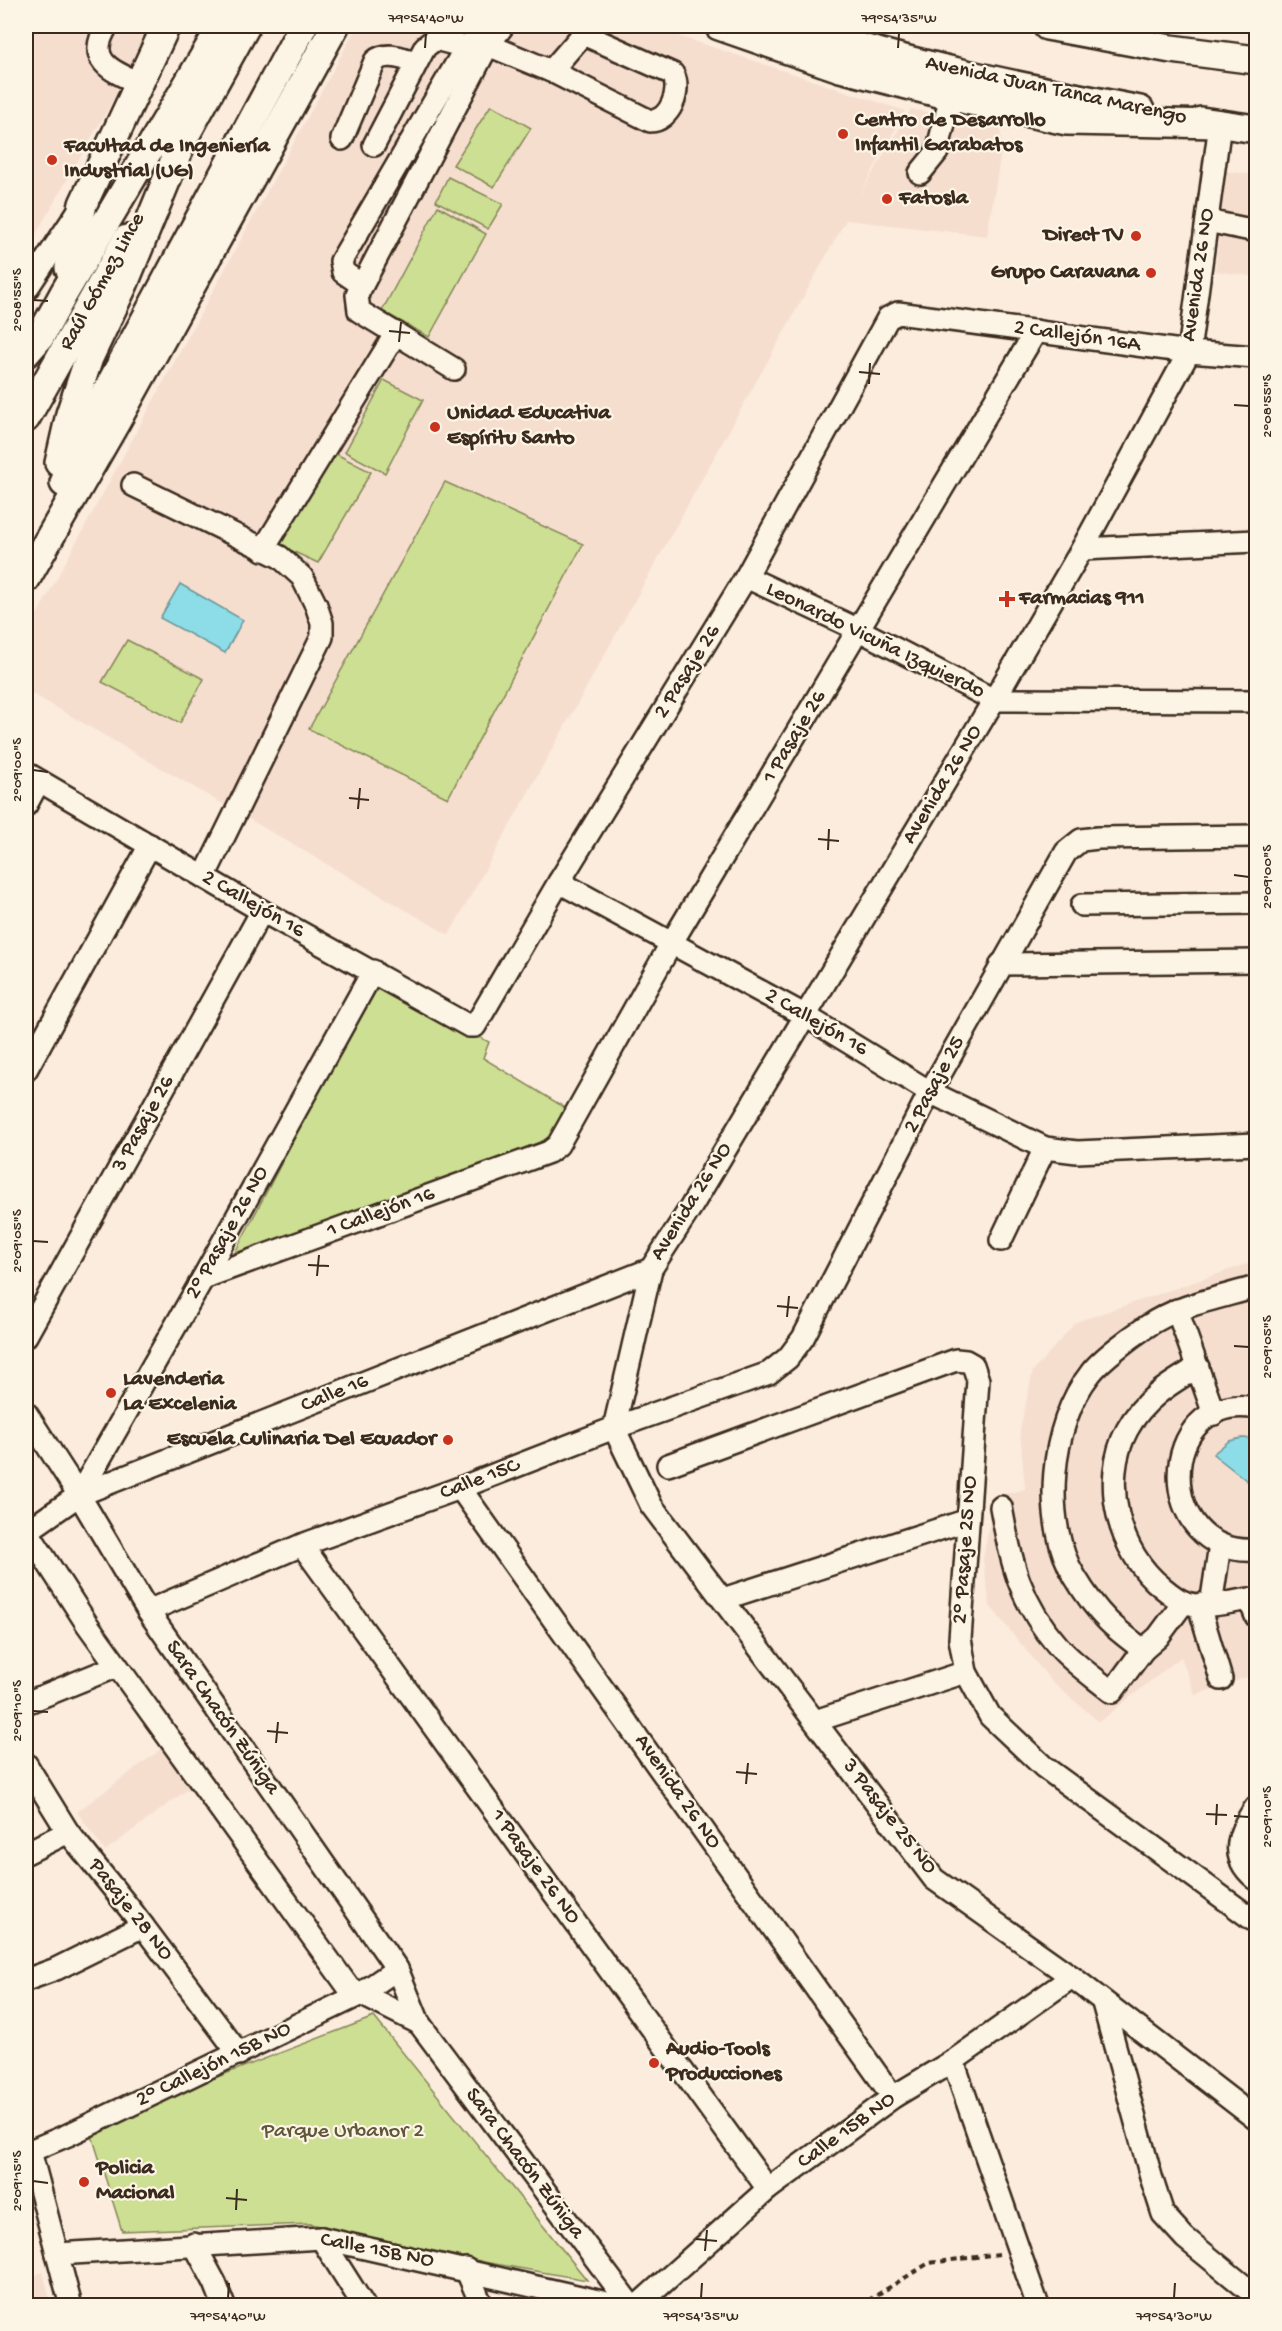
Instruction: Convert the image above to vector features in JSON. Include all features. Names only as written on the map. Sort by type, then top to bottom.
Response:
[{"type":"main road","points":[[64,293],[88,194],[166,26]]},
{"type":"main road","points":[[222,40],[246,26]]},
{"type":"main road","points":[[28,575],[46,525],[88,426],[303,26]]},
{"type":"main road","points":[[28,575],[116,422],[336,26]]},
{"type":"main road","name":"Avenida Juan Tanca Marengo","points":[[719,26],[840,68],[951,96],[1067,121],[1220,124]]},
{"type":"main road","name":"Avenida Juan Tanca Marengo","points":[[789,26],[846,44],[972,76],[1220,124],[1257,129]]},
{"type":"main road","points":[[1047,26],[1171,49],[1257,60]]},
{"type":"main road","name":"Raúl Gómez Lince","points":[[26,353],[40,337],[172,111],[222,40]]},
{"type":"main road","name":"Raúl Gómez Lince","points":[[26,418],[183,140],[222,40]]},
{"type":"main road","points":[[88,194],[172,111]]},
{"type":"main road","points":[[46,525],[77,390],[89,358],[124,284],[183,140]]},
{"type":"street","points":[[107,26],[99,39],[100,58],[120,75],[139,83]]},
{"type":"street","points":[[362,285],[343,272],[341,261],[466,47],[503,26]]},
{"type":"street","points":[[490,35],[551,71],[650,121],[657,121],[665,116],[678,90],[678,82],[673,74],[584,30],[551,71]]},
{"type":"street","points":[[454,369],[359,311],[357,295],[490,35]]},
{"type":"street","points":[[374,145],[424,47],[435,39],[466,47]]},
{"type":"street","points":[[342,139],[375,61],[380,57],[388,56],[416,63]]},
{"type":"street","points":[[920,173],[937,152],[951,96]]},
{"type":"street","name":"Avenida 26 NO","points":[[614,1428],[651,1269],[691,1207],[994,700],[1082,549],[1189,352],[1220,124]]},
{"type":"street","points":[[26,290],[88,194]]},
{"type":"street","points":[[1207,221],[1257,231]]},
{"type":"street","name":"2 Callejón 16A","points":[[898,313],[1189,352],[1257,357]]},
{"type":"street","name":"2 Pasaje 26","points":[[469,1026],[477,1024],[559,882],[746,577],[888,318],[898,313]]},
{"type":"street","name":"1 Pasaje 26","points":[[558,1145],[672,942],[1036,331]]},
{"type":"street","points":[[263,550],[396,333]]},
{"type":"street","points":[[133,485],[280,558],[302,577],[322,623],[322,637],[204,877]]},
{"type":"street","points":[[1082,549],[1257,541]]},
{"type":"street","name":"Leonardo Vicuña Izquierdo","points":[[746,577],[859,630],[994,700],[1257,701]]},
{"type":"street","points":[[26,805],[32,777]]},
{"type":"street","name":"2 Callejón 16","points":[[32,777],[262,911],[469,1026]]},
{"type":"street","name":"2 Pasaje 25","points":[[803,1338],[930,1092],[1066,852],[1081,840],[1257,836]]},
{"type":"street","points":[[26,1070],[150,845]]},
{"type":"street","name":"2 Callejón 16","points":[[559,882],[804,1015],[930,1092],[1045,1148],[1077,1152],[1257,1144]]},
{"type":"street","points":[[1082,905],[1257,903]]},
{"type":"street","name":"3 Pasaje 26","points":[[26,1336],[262,911]]},
{"type":"street","points":[[1001,964],[1257,961]]},
{"type":"street","name":"2° Pasaje 26 NO","points":[[79,1495],[203,1278],[373,971]]},
{"type":"street","name":"1 Callejón 16","points":[[203,1278],[549,1152],[558,1145]]},
{"type":"street","points":[[1001,1240],[1045,1148]]},
{"type":"street","name":"Calle 16","points":[[26,1530],[79,1495],[651,1269]]},
{"type":"street","points":[[1143,1650],[1107,1620],[1075,1576],[1062,1543],[1056,1517],[1055,1490],[1057,1452],[1067,1414],[1073,1399],[1091,1372],[1146,1327],[1177,1310],[1257,1287]]},
{"type":"street","points":[[1177,1310],[1214,1414]]},
{"type":"street","name":"Calle 15C","points":[[148,1611],[302,1545],[460,1488],[614,1428],[769,1373],[788,1358],[803,1338]]},
{"type":"street","name":"2° Pasaje 25 NO","points":[[668,1465],[956,1360],[966,1361],[973,1365],[978,1380],[960,1639],[966,1672],[990,1716],[1044,1767],[1257,1922]]},
{"type":"street","points":[[1198,1366],[1164,1387],[1143,1407],[1126,1431],[1115,1476],[1118,1509],[1130,1551],[1157,1583],[1199,1604],[1249,1599],[1257,1616]]},
{"type":"street","points":[[1257,1408],[1231,1408],[1214,1414],[1198,1425],[1186,1440],[1180,1459],[1178,1482],[1182,1503],[1192,1521],[1205,1534],[1220,1545],[1239,1551],[1257,1550]]},
{"type":"street","name":"Sara Chacón Zúñiga","points":[[26,1413],[79,1495],[148,1611],[397,1969],[418,2023],[631,2306]]},
{"type":"street","name":"3 Pasaje 25 NO","points":[[614,1428],[651,1505],[934,1879],[1072,1977],[1257,2119]]},
{"type":"street","name":"Avenida 26 NO","points":[[460,1488],[893,2097]]},
{"type":"street","points":[[1001,1507],[1011,1561],[1019,1583],[1044,1627],[1060,1648],[1112,1692],[1143,1650],[1199,1604],[1220,1545]]},
{"type":"street","points":[[723,1599],[968,1520]]},
{"type":"street","name":"Sara Chacón Zúñiga","points":[[26,1530],[87,1624],[349,1988],[418,2023]]},
{"type":"street","name":"1 Pasaje 26 NO","points":[[302,1545],[768,2189]]},
{"type":"street","points":[[1199,1604],[1221,1679]]},
{"type":"street","points":[[26,1703],[117,1666]]},
{"type":"street","points":[[815,1721],[966,1672]]},
{"type":"street","name":"Pasaje 28 NO","points":[[26,1764],[68,1832],[143,1926],[239,2054]]},
{"type":"street","points":[[1257,1807],[1242,1826],[1239,1844],[1240,1860],[1248,1872],[1257,1879]]},
{"type":"street","points":[[26,1853],[68,1832]]},
{"type":"street","points":[[26,1980],[56,1969],[143,1926]]},
{"type":"street","name":"2° Callejón 15B NO","points":[[28,2151],[239,2054],[359,1995],[397,1969]]},
{"type":"street","name":"Calle 15B NO","points":[[637,2306],[768,2189],[893,2097],[953,2061],[1072,1977]]},
{"type":"street","points":[[1103,2003],[1163,2214],[1185,2238],[1257,2296]]},
{"type":"street","points":[[953,2061],[1038,2306]]},
{"type":"street","points":[[28,2151],[71,2306]]},
{"type":"street","points":[[321,2238],[364,2306]]},
{"type":"street","name":"Calle 15B NO","points":[[57,2254],[321,2238],[466,2269],[620,2306]]},
{"type":"street","points":[[194,2244],[215,2283],[224,2306]]},
{"type":"street","points":[[466,2269],[482,2306]]},
{"type":"path","points":[[859,2306],[929,2264],[1019,2251]]},
{"type":"shaded area","name":"Facultad de Ingeniería Industrial (UG)","points":[[26,26],[156,26],[26,251]]},
{"type":"shaded area","name":"Unidad Educativa Espíritu Santo","points":[[357,26],[649,26],[905,111],[858,198],[911,109],[1000,126],[1002,147],[987,236],[846,220],[449,935],[26,690],[26,635]]},
{"type":"shaded area","points":[[1225,171],[1256,175],[1256,277],[1215,271]]},
{"type":"shaded area","points":[[1256,1261],[1256,1674],[1195,1695],[1181,1657],[1099,1722],[1052,1682],[990,1606],[983,1560],[994,1497],[1025,1489],[1020,1430],[1033,1371],[1076,1322]]},
{"type":"shaded area","points":[[164,1747],[191,1787],[105,1851],[77,1812]]},
{"type":"shaded area","points":[[43,2272],[51,2303],[26,2305],[26,2279]]},
{"type":"green space","points":[[491,105],[531,128],[494,187],[453,165]]},
{"type":"green space","points":[[448,177],[503,204],[488,229],[436,201]]},
{"type":"green space","points":[[438,206],[486,234],[429,337],[382,311]]},
{"type":"green space","points":[[384,380],[423,400],[385,473],[345,452]]},
{"type":"green space","points":[[317,444],[371,472],[318,563],[266,539]]},
{"type":"green space","points":[[445,482],[583,544],[448,798],[309,729]]},
{"type":"green space","points":[[127,640],[204,679],[180,723],[102,682]]},
{"type":"green space","points":[[375,983],[489,1042],[483,1058],[564,1107],[553,1137],[230,1262]]},
{"type":"green space","name":"Parque Urbanor 2","points":[[374,2017],[587,2280],[489,2263],[311,2224],[122,2231],[89,2126]]},
{"type":"water","points":[[180,584],[243,620],[225,653],[160,618]]},
{"type":"water","points":[[1242,1438],[1256,1439],[1256,1488],[1213,1454],[1229,1441]]},
{"type":"place","name":"Centro de Desarrollo Infantil Garabatos","points":[[843,134]]},
{"type":"place","name":"Facultad de Ingeniería Industrial (UG)","points":[[52,160]]},
{"type":"place","name":"Fatosla","points":[[887,199]]},
{"type":"place","name":"Direct TV","points":[[1136,236]]},
{"type":"place","name":"Grupo Caravana","points":[[1151,273]]},
{"type":"place","name":"Unidad Educativa Espíritu Santo","points":[[435,427]]},
{"type":"place","name":"Farmacias 911","points":[[1007,599]]},
{"type":"place","name":"Lavenderia La Excelenia","points":[[111,1393]]},
{"type":"place","name":"Escuela Culinaria Del Ecuador","points":[[448,1440]]},
{"type":"place","name":"Audio-Tools Producciones","points":[[654,2063]]},
{"type":"place","name":"Policia Macional","points":[[84,2182]]}]
